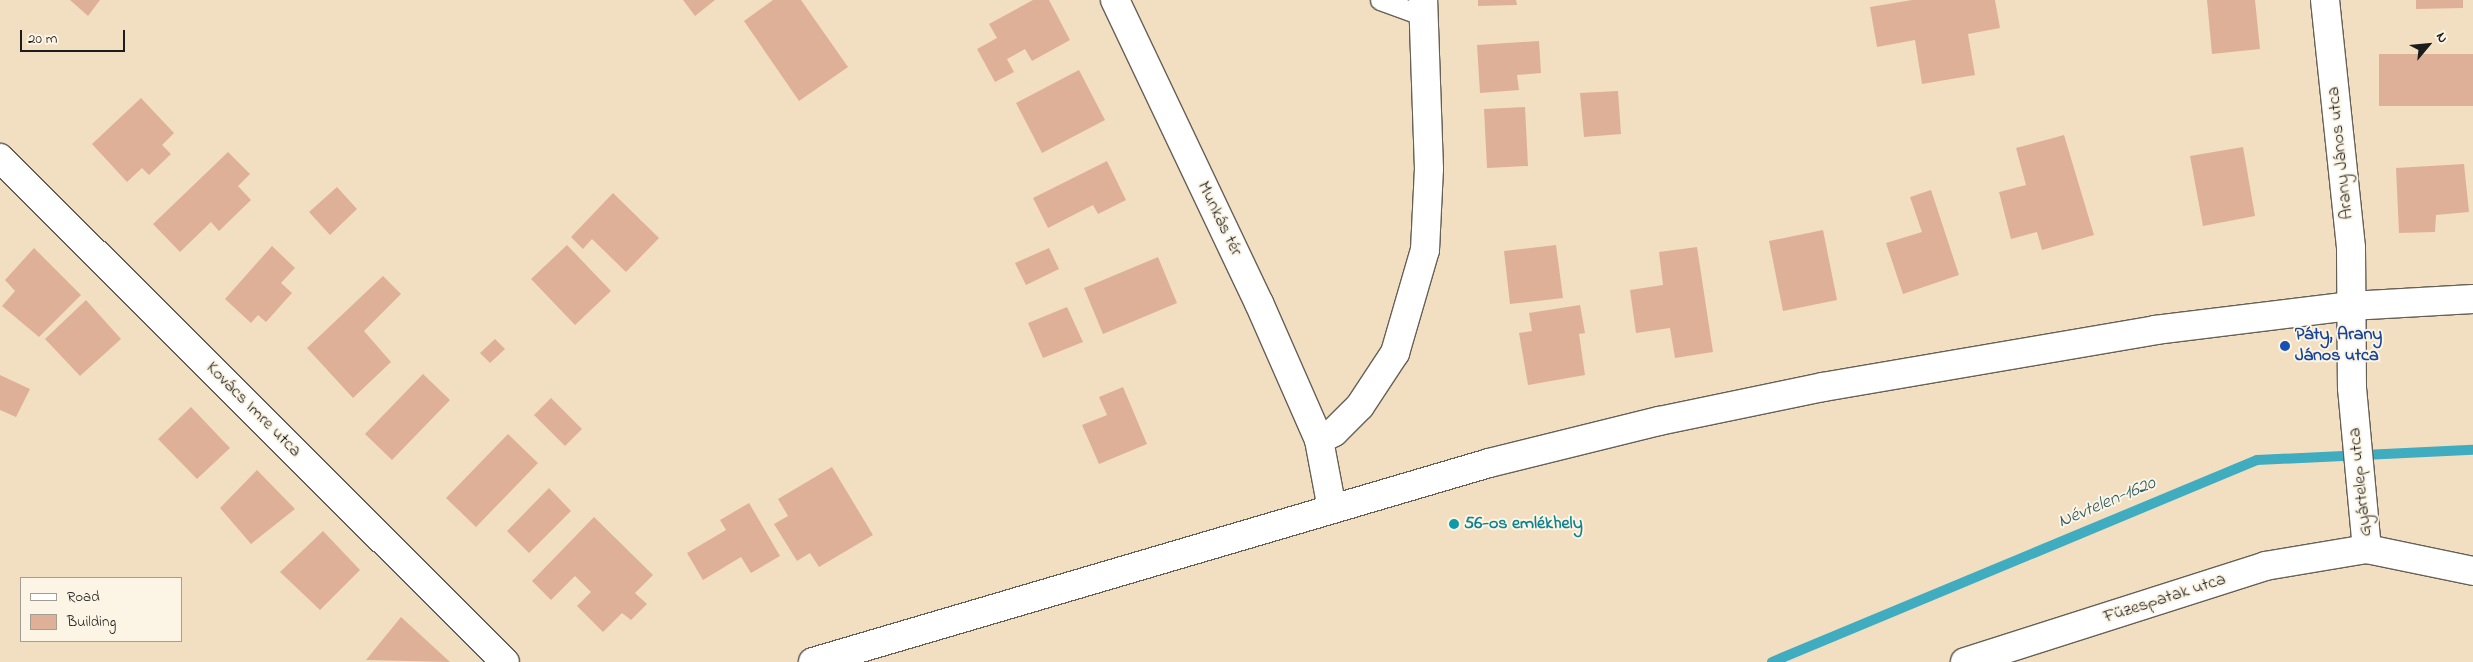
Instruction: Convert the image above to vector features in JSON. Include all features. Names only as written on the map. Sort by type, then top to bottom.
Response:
[{"type":"street","name":"Munkás tér","points":[[1115,0],[1259,303],[1319,440],[1332,509]]},
{"type":"street","name":"Arany János utca","points":[[2325,0],[2352,248],[2350,306]]},
{"type":"street","points":[[1319,440],[1334,432],[1360,406],[1396,353],[1425,250],[1430,168],[1424,8]]},
{"type":"street","name":"Kovács Imre utca","points":[[0,158],[505,662]]},
{"type":"street","points":[[814,662],[1508,458],[1658,421],[1823,387],[2056,345],[2350,306],[2473,299]]},
{"type":"street","name":"Gyártelep utca","points":[[2350,306],[2352,388],[2367,549],[2473,571]]},
{"type":"street","name":"Füzespatak utca","points":[[1965,662],[2265,566],[2367,549]]},
{"type":"lane","points":[[1380,0],[1424,8]]},
{"type":"building","points":[[70,0],[100,0],[88,16]]},
{"type":"building","points":[[683,0],[715,0],[695,16]]},
{"type":"building","points":[[773,0],[801,0],[848,67],[799,101],[744,21]]},
{"type":"building","points":[[1033,0],[1049,0],[1070,40],[1032,61],[1025,49],[1007,59],[1014,72],[995,82],[977,49],[997,38],[989,24]]},
{"type":"building","points":[[1478,0],[1516,0],[1517,5],[1478,6]]},
{"type":"building","points":[[1912,0],[1995,0],[2000,28],[1968,34],[1975,75],[1922,84],[1915,40],[1877,47],[1870,7]]},
{"type":"building","points":[[2207,0],[2255,0],[2260,49],[2212,54]]},
{"type":"building","points":[[2416,0],[2463,0],[2463,8],[2416,9]]},
{"type":"building","points":[[1539,41],[1541,73],[1517,75],[1519,90],[1480,93],[1477,45]]},
{"type":"building","points":[[2379,54],[2473,54],[2473,106],[2379,106]]},
{"type":"building","points":[[1079,70],[1105,120],[1042,153],[1016,103]]},
{"type":"building","points":[[1618,91],[1621,134],[1584,137],[1580,93]]},
{"type":"building","points":[[141,98],[174,133],[162,145],[171,154],[149,175],[142,168],[127,182],[92,144]]},
{"type":"building","points":[[1525,107],[1528,166],[1487,168],[1484,109]]},
{"type":"building","points":[[2064,135],[2094,235],[2042,250],[2037,232],[2011,239],[1999,192],[2026,185],[2016,148]]},
{"type":"building","points":[[2243,147],[2255,216],[2203,226],[2190,156]]},
{"type":"building","points":[[228,152],[250,174],[238,186],[251,200],[219,231],[211,222],[180,252],[153,224]]},
{"type":"building","points":[[1107,161],[1126,200],[1098,214],[1093,205],[1048,228],[1033,198]]},
{"type":"building","points":[[2464,164],[2469,212],[2436,215],[2435,232],[2399,233],[2396,168]]},
{"type":"building","points":[[337,187],[357,209],[330,235],[309,212]]},
{"type":"building","points":[[1931,190],[1959,275],[1903,294],[1886,243],[1922,232],[1910,197]]},
{"type":"building","points":[[613,193],[659,238],[626,272],[592,239],[583,249],[571,237]]},
{"type":"building","points":[[1823,230],[1837,300],[1783,311],[1769,241]]},
{"type":"building","points":[[567,245],[611,291],[575,325],[531,279]]},
{"type":"building","points":[[1556,245],[1563,298],[1510,304],[1504,251]]},
{"type":"building","points":[[272,246],[295,268],[281,283],[292,293],[266,322],[258,315],[251,323],[225,299]]},
{"type":"building","points":[[1697,247],[1713,352],[1675,358],[1670,328],[1636,333],[1630,290],[1663,285],[1659,252]]},
{"type":"building","points":[[34,248],[81,295],[39,337],[2,306],[15,291],[5,280]]},
{"type":"building","points":[[1049,248],[1059,269],[1026,285],[1015,263]]},
{"type":"building","points":[[1158,257],[1177,303],[1103,334],[1084,288]]},
{"type":"building","points":[[383,276],[401,294],[364,331],[391,362],[353,398],[307,348]]},
{"type":"building","points":[[86,300],[121,339],[80,376],[45,339]]},
{"type":"building","points":[[1580,305],[1585,333],[1579,334],[1585,375],[1528,385],[1519,333],[1532,331],[1529,313]]},
{"type":"building","points":[[1067,307],[1083,342],[1043,358],[1028,323]]},
{"type":"building","points":[[495,339],[505,349],[490,363],[480,353]]},
{"type":"building","points":[[423,374],[450,400],[392,460],[365,434]]},
{"type":"building","points":[[0,375],[30,389],[16,417],[0,410]]},
{"type":"building","points":[[1123,387],[1147,444],[1099,464],[1082,425],[1107,415],[1099,397]]},
{"type":"building","points":[[551,398],[582,429],[565,446],[534,415]]},
{"type":"building","points":[[191,407],[230,448],[197,479],[158,439]]},
{"type":"building","points":[[508,434],[538,463],[476,527],[446,498]]},
{"type":"building","points":[[832,467],[873,535],[819,567],[810,553],[797,561],[774,524],[788,516],[778,499]]},
{"type":"building","points":[[257,470],[295,509],[251,544],[220,508]]},
{"type":"building","points":[[549,488],[571,511],[529,553],[507,531]]},
{"type":"building","points":[[749,503],[780,556],[751,573],[741,557],[703,580],[687,553],[726,530],[720,520]]},
{"type":"building","points":[[594,517],[653,575],[635,593],[647,604],[631,620],[622,613],[603,632],[577,606],[591,592],[575,576],[551,600],[532,581]]},
{"type":"building","points":[[323,531],[360,570],[320,610],[280,572]]},
{"type":"building","points":[[401,617],[450,662],[366,660]]},
{"type":"waterway","name":"Névtelen-1620","points":[[1772,662],[2257,460],[2473,450]]},
{"type":"place","name":"Páty, Arany János utca","points":[[2285,346]]},
{"type":"place","name":"56-os emlékhely","points":[[1454,524]]}]
